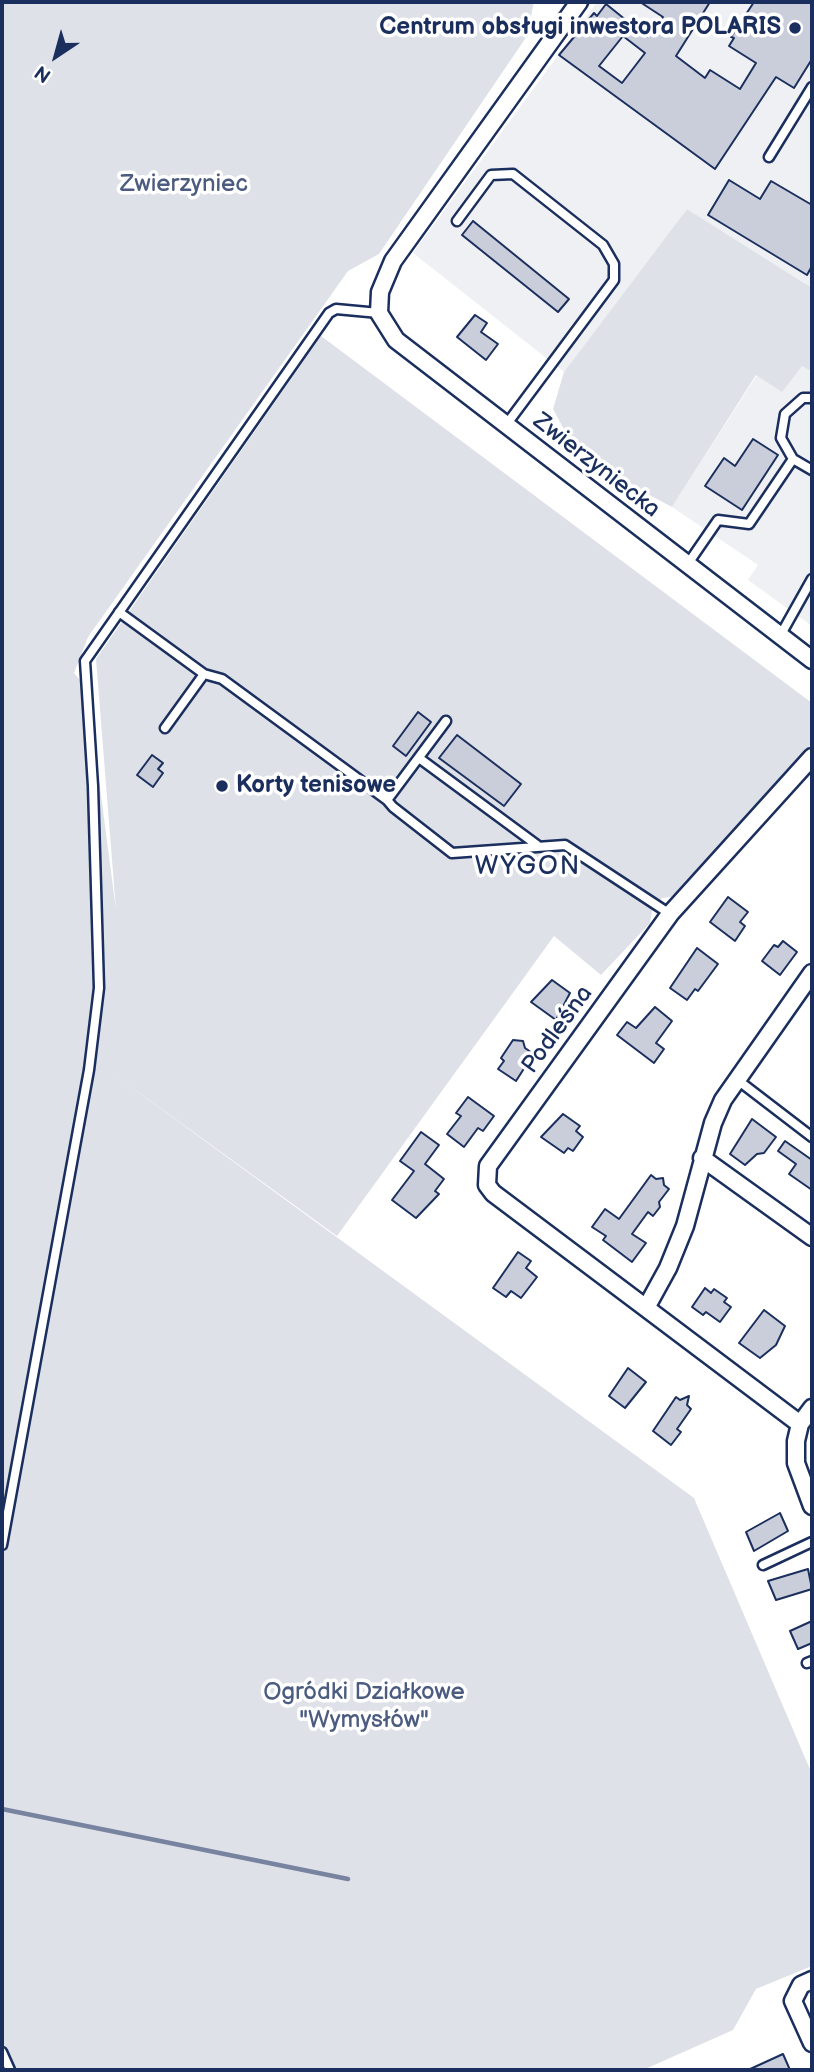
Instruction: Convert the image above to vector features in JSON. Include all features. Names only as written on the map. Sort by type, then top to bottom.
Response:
[{"type":"street","points":[[379,313],[380,292],[393,261],[579,2]]},
{"type":"street","name":"Zwierzyniecka","points":[[379,313],[396,340],[812,660]]},
{"type":"street","name":"Podleśna","points":[[646,1308],[493,1193],[486,1175],[488,1166],[670,915],[812,757]]},
{"type":"street","points":[[800,1424],[646,1308],[668,1268],[685,1226],[713,1123],[736,1078],[812,973]]},
{"type":"street","points":[[702,1158],[812,1237]]},
{"type":"street","points":[[811,1503],[796,1463],[800,1424],[812,1408]]},
{"type":"street","points":[[812,1980],[801,1985],[793,2001],[812,2043]]},
{"type":"lane","points":[[769,157],[812,87]]},
{"type":"lane","points":[[457,221],[491,175],[513,174],[603,245],[614,264],[614,280],[506,425]]},
{"type":"lane","points":[[2,1545],[89,1070],[99,988],[93,786],[85,661],[329,313],[337,309],[379,313]]},
{"type":"lane","points":[[812,398],[803,398],[785,414],[782,438],[793,459],[812,470]]},
{"type":"lane","points":[[687,565],[718,520],[749,524],[793,459]]},
{"type":"lane","points":[[780,636],[812,579]]},
{"type":"lane","points":[[119,612],[204,674],[229,682],[387,800],[452,853],[565,845],[670,915]]},
{"type":"lane","points":[[165,728],[204,674]]},
{"type":"lane","points":[[387,800],[446,722]]},
{"type":"lane","points":[[419,758],[537,845]]},
{"type":"lane","points":[[736,1078],[812,1137]]},
{"type":"lane","points":[[763,1565],[812,1542]]},
{"type":"lane","points":[[2,2052],[10,2070]]},
{"type":"shaded area","points":[[597,2],[812,2],[812,288],[687,209],[564,372],[413,253]]},
{"type":"shaded area","points":[[802,366],[812,372],[812,626],[748,580],[758,565],[672,507],[757,375]]},
{"type":"green space","points":[[2,2],[534,2],[527,36],[379,254],[348,271],[88,637],[74,673],[87,688],[116,910],[96,659],[321,336],[812,703],[812,743],[673,897],[662,898],[652,911],[650,923],[601,975],[554,936],[337,1236],[105,1068],[694,1498],[812,1774],[812,1966],[756,1989],[733,2030],[643,2070],[2,2070]]},
{"type":"green space","points":[[687,209],[812,288],[812,372],[802,366],[782,392],[756,375],[672,507],[636,488],[566,433],[553,409],[564,372]]},
{"type":"building","points":[[640,2],[710,2],[676,56],[705,78],[710,70],[740,89],[756,63],[729,46],[734,38],[731,37],[754,2],[812,2],[812,59],[794,88],[776,77],[715,169],[559,55],[594,13],[597,16],[606,4],[647,37],[663,17]],"holes":[[[623,36],[645,53],[622,83],[599,66]]]},
{"type":"building","points":[[729,180],[760,199],[771,181],[812,205],[812,266],[807,275],[708,215]]},
{"type":"building","points":[[473,221],[569,299],[558,312],[462,235]]},
{"type":"building","points":[[475,315],[487,323],[481,332],[498,344],[486,360],[457,337]]},
{"type":"building","points":[[753,439],[778,455],[742,510],[705,486],[724,458],[735,466]]},
{"type":"building","points":[[418,712],[431,722],[406,756],[393,746]]},
{"type":"building","points":[[457,735],[521,784],[504,806],[439,758]]},
{"type":"building","points":[[152,755],[163,763],[158,769],[163,773],[153,787],[137,775]]},
{"type":"building","points":[[728,897],[748,912],[740,922],[745,926],[735,941],[710,922]]},
{"type":"building","points":[[783,941],[797,952],[780,975],[762,961],[774,945],[778,947]]},
{"type":"building","points":[[697,948],[718,964],[698,991],[695,989],[687,1000],[670,988]]},
{"type":"building","points":[[552,980],[570,993],[556,1020],[531,1002]]},
{"type":"building","points":[[655,1007],[672,1021],[656,1043],[664,1049],[654,1063],[617,1035],[627,1022],[636,1028]]},
{"type":"building","points":[[513,1040],[523,1041],[525,1048],[538,1057],[529,1069],[525,1067],[516,1081],[498,1069],[504,1061],[501,1058]]},
{"type":"building","points":[[468,1097],[494,1116],[483,1131],[478,1128],[464,1147],[447,1134],[461,1116],[456,1113]]},
{"type":"building","points":[[563,1114],[580,1126],[576,1131],[583,1137],[573,1151],[568,1148],[564,1153],[541,1137]]},
{"type":"building","points":[[752,1119],[776,1137],[764,1153],[757,1154],[745,1165],[730,1154]]},
{"type":"building","points":[[421,1132],[439,1145],[425,1164],[444,1179],[435,1191],[439,1194],[416,1218],[392,1200],[414,1171],[400,1161]]},
{"type":"building","points":[[785,1141],[812,1160],[812,1190],[789,1174],[796,1164],[778,1151]]},
{"type":"building","points":[[651,1175],[656,1179],[663,1178],[664,1185],[669,1189],[653,1216],[648,1212],[632,1234],[646,1243],[632,1262],[603,1240],[606,1236],[592,1227],[605,1209],[619,1219]]},
{"type":"building","points":[[518,1252],[531,1261],[526,1268],[537,1277],[521,1298],[511,1291],[506,1297],[493,1288]]},
{"type":"building","points":[[705,1288],[711,1293],[714,1289],[727,1298],[724,1302],[731,1307],[720,1322],[706,1312],[703,1315],[692,1307]]},
{"type":"building","points":[[764,1310],[785,1326],[776,1345],[760,1358],[739,1343]]},
{"type":"building","points":[[628,1368],[646,1382],[625,1408],[609,1396]]},
{"type":"building","points":[[689,1396],[687,1405],[691,1409],[677,1429],[681,1432],[671,1445],[653,1431],[676,1397],[680,1400]]},
{"type":"building","points":[[780,1513],[788,1531],[754,1551],[746,1532]]},
{"type":"building","points":[[808,1569],[812,1589],[776,1600],[768,1581]]},
{"type":"building","points":[[812,1621],[812,1643],[798,1649],[790,1631]]},
{"type":"building","points":[[783,2054],[790,2070],[748,2070]]},
{"type":"waterway","points":[[2,1809],[348,1879]]},
{"type":"place","name":"Centrum obsługi inwestora POLARIS","points":[[795,28]]},
{"type":"place","name":"Korty tenisowe","points":[[222,786]]},
{"type":"district","name":"WYGON","points":[[528,867]]},
{"type":"park label","name":"Zwierzyniec","points":[[184,185]]},
{"type":"park label","name":"Ogródki Działkowe \"Wymysłów\"","points":[[364,1707]]}]
